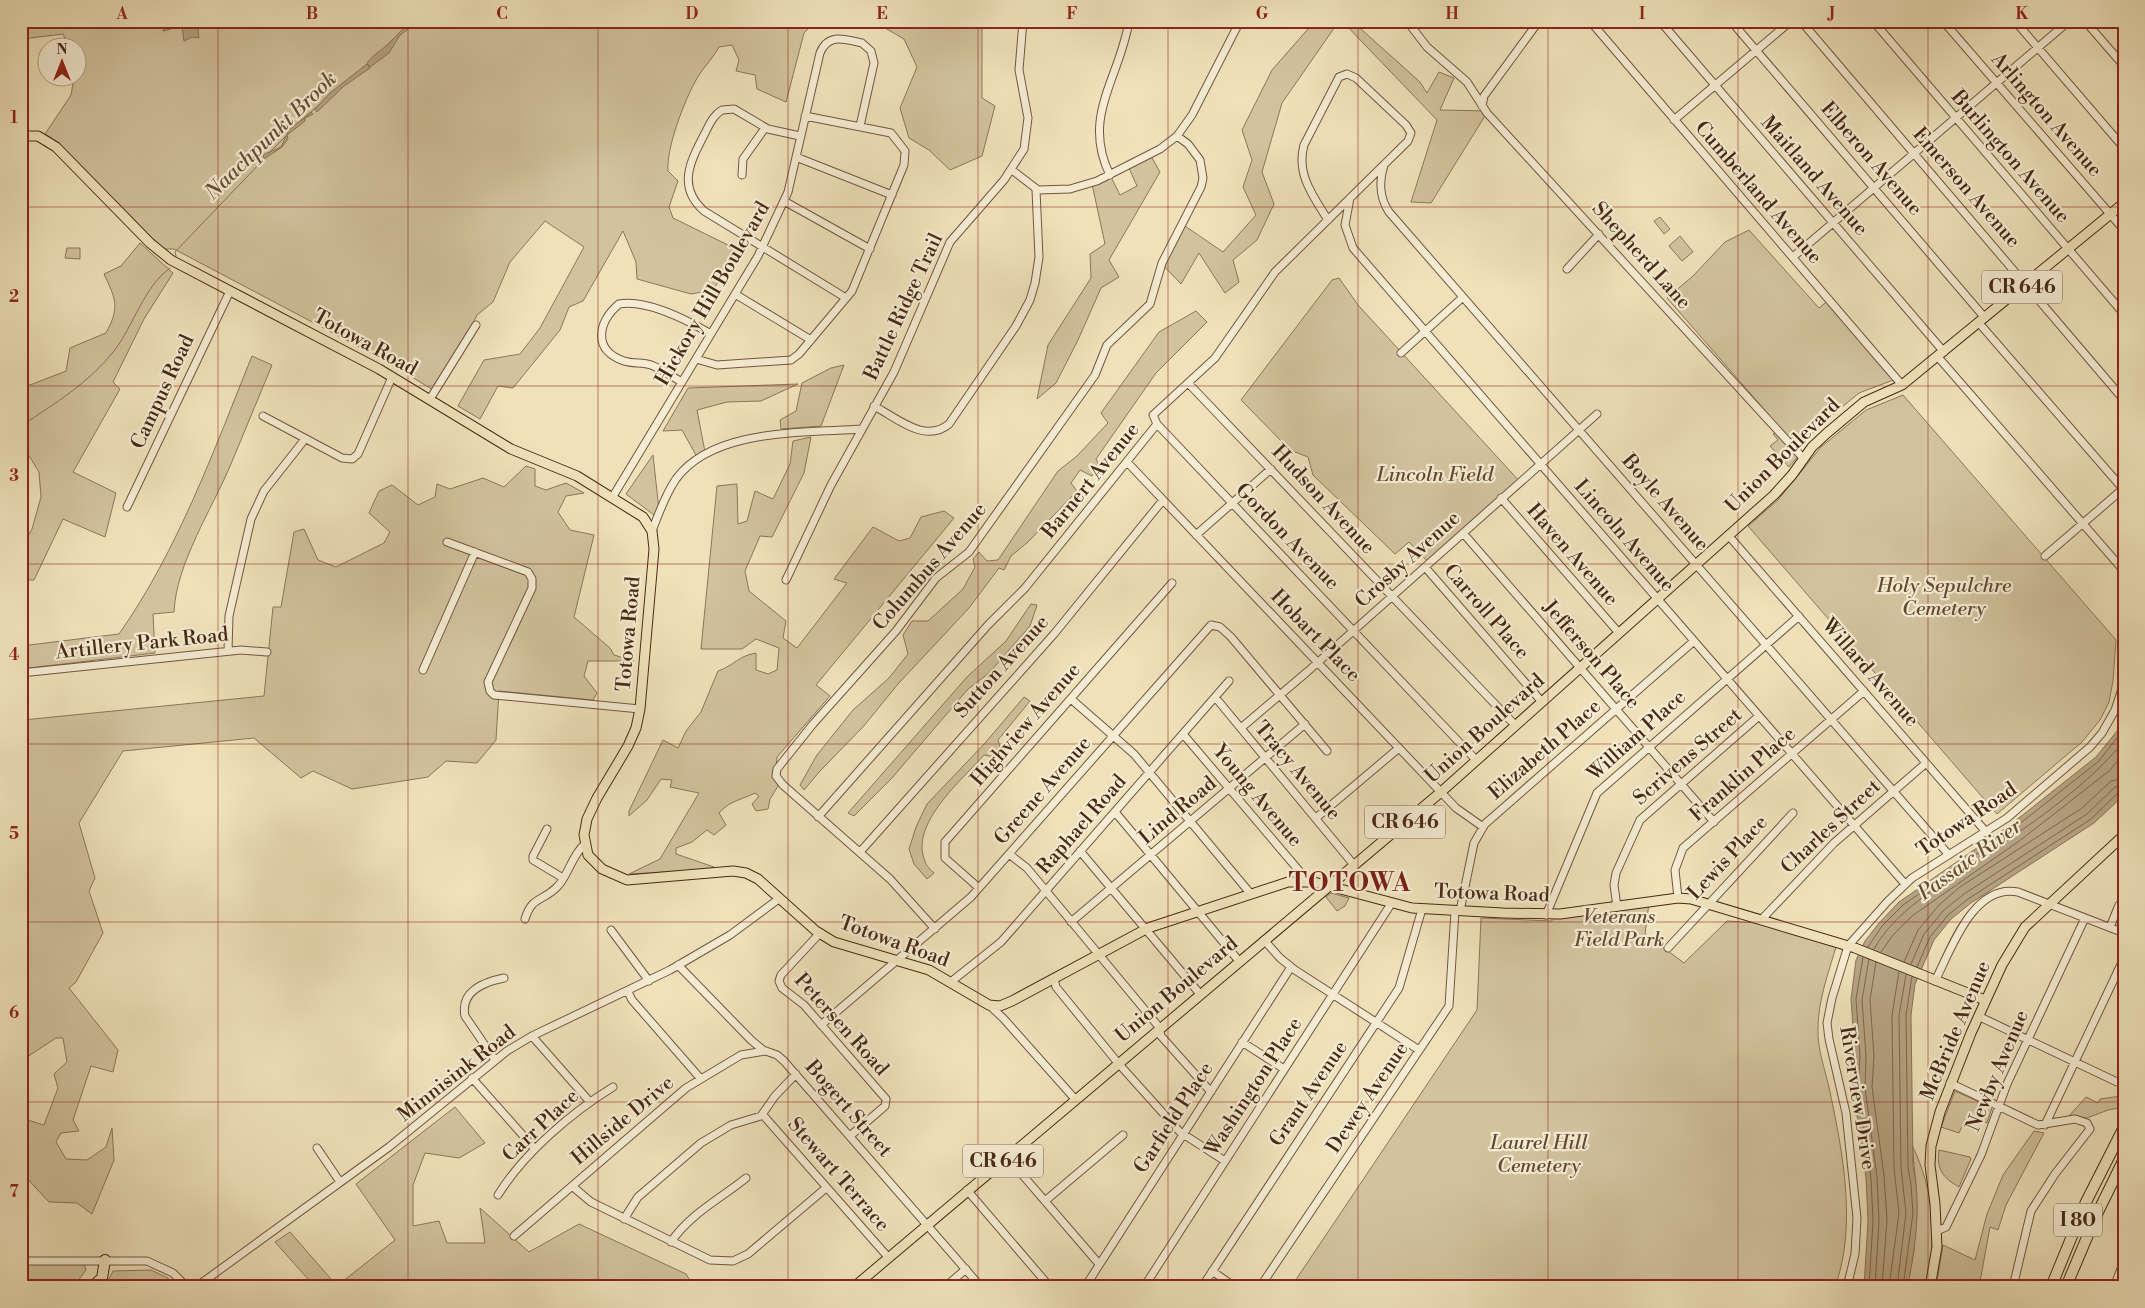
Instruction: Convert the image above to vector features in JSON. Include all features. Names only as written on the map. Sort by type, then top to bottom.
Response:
[{"type":"highway","name":"I 80","points":[[2050,1287],[2086,1202],[2124,1127]]},
{"type":"highway","name":"I 80","points":[[2066,1287],[2096,1216],[2124,1159]]},
{"type":"highway","points":[[92,1287],[102,1278],[105,1260]]},
{"type":"main road","name":"Totowa Road","points":[[21,136],[38,136],[56,147],[166,256],[392,377],[487,436],[511,449],[562,469],[642,516],[652,531],[654,549],[640,709],[636,728],[628,746],[590,811],[584,828],[588,855],[596,864],[623,879],[742,872],[758,879],[820,933],[834,942],[898,959],[929,970],[989,1005],[1006,1004],[1145,929],[1282,883],[1303,882],[1391,904],[1422,909],[1546,915],[1678,898],[1709,903],[1854,948]]},
{"type":"main road","name":"CR 646","points":[[1902,385],[2124,203]]},
{"type":"main road","name":"Union Boulevard","points":[[854,1287],[1441,792],[1784,485],[1821,439],[1864,402],[1902,385]]},
{"type":"main road","name":"McBride Avenue","points":[[1930,1287],[1937,1247],[1930,1156],[1935,1126],[1950,1083],[1978,1016],[2019,935],[2050,903],[2124,835]]},
{"type":"main road","points":[[1854,948],[1985,1000]]},
{"type":"street","name":"Battle Ridge Trail","points":[[786,580],[831,485],[915,327],[950,242],[1012,170],[1024,149],[1028,134],[1028,118],[1019,70],[1023,21]]},
{"type":"street","points":[[1110,175],[1101,154],[1099,118],[1128,21]]},
{"type":"street","points":[[1012,170],[1036,190],[1079,188],[1110,175],[1154,152],[1177,136],[1192,115],[1240,21]]},
{"type":"street","name":"Shepherd Lane","points":[[1406,21],[1427,47],[1467,82],[1482,106],[1804,458]]},
{"type":"street","points":[[1482,106],[1484,96],[1539,21]]},
{"type":"street","name":"Cumberland Avenue","points":[[1590,21],[1902,385]]},
{"type":"street","name":"Maitland Avenue","points":[[1660,21],[1833,223],[2124,571]]},
{"type":"street","name":"Elberon Avenue","points":[[1731,21],[1874,187],[1982,320],[2124,489]]},
{"type":"street","points":[[1674,120],[1791,21]]},
{"type":"street","name":"Emerson Avenue","points":[[1801,21],[2124,400]]},
{"type":"street","name":"Burlington Avenue","points":[[1873,21],[2124,314]]},
{"type":"street","name":"Arlington Avenue","points":[[1943,21],[2124,230]]},
{"type":"street","points":[[2015,21],[2124,148]]},
{"type":"street","points":[[1792,257],[2069,21]]},
{"type":"street","points":[[2085,21],[2124,66]]},
{"type":"street","name":"Hickory Hill Boulevard","points":[[612,498],[762,248],[784,201],[820,53],[825,44],[839,38],[866,44],[874,59],[860,126]]},
{"type":"street","name":"Barnert Avenue","points":[[818,816],[988,624],[1025,588],[1157,424],[1153,418],[1156,412],[1189,384],[1215,358],[1276,272],[1328,220],[1350,198],[1385,163],[1410,137],[1409,129],[1403,123],[1353,76],[1347,74],[1339,77],[1304,145],[1301,157],[1303,177],[1328,220]]},
{"type":"street","points":[[800,136],[765,128],[734,109],[722,110],[717,113],[690,164],[688,178],[690,191],[699,207],[762,248],[846,298]]},
{"type":"street","points":[[696,359],[717,365],[784,362],[799,354],[856,284],[904,165],[905,151],[891,134],[805,116]]},
{"type":"street","points":[[742,175],[743,159],[765,128]]},
{"type":"street","name":"Columbus Avenue","points":[[818,816],[787,789],[776,776],[779,765],[896,631],[936,578],[969,552],[1096,373],[1107,345],[1150,304],[1162,262],[1201,187],[1203,178],[1200,160],[1188,144],[1177,136]]},
{"type":"street","points":[[796,157],[892,195]]},
{"type":"street","name":"Boyle Avenue","points":[[1385,163],[1380,186],[1385,206],[1949,856]]},
{"type":"street","points":[[874,406],[925,432],[937,431],[949,424],[1016,326],[1030,300],[1035,283],[1038,257],[1036,190]]},
{"type":"street","name":"Lincoln Avenue","points":[[1350,198],[1345,225],[1353,248],[1905,884]]},
{"type":"street","points":[[784,201],[870,249]]},
{"type":"street","points":[[1567,269],[1599,234]]},
{"type":"street","name":"Campus Road","points":[[127,507],[230,291]]},
{"type":"street","points":[[735,294],[811,340]]},
{"type":"street","points":[[1401,353],[1463,297]]},
{"type":"street","points":[[682,382],[652,365],[625,362],[611,353],[602,338],[602,325],[620,304],[636,303],[690,321],[711,334]]},
{"type":"street","points":[[430,399],[476,325]]},
{"type":"street","points":[[262,416],[349,460],[356,457],[392,377]]},
{"type":"street","name":"Hudson Avenue","points":[[1189,384],[1515,725]]},
{"type":"street","name":"Crosby Avenue","points":[[1241,728],[1318,663],[1596,414]]},
{"type":"street","name":"Gordon Avenue","points":[[1157,424],[1476,760]]},
{"type":"street","points":[[652,531],[664,498],[677,478],[690,465],[714,449],[749,439],[862,429]]},
{"type":"street","points":[[228,651],[229,616],[251,519],[264,491],[305,439]]},
{"type":"street","name":"Hobart Place","points":[[1127,462],[1456,808],[1483,827]]},
{"type":"street","points":[[1196,535],[1271,469]]},
{"type":"street","points":[[2045,556],[2124,489]]},
{"type":"street","name":"Haven Avenue","points":[[1501,498],[1619,633]]},
{"type":"street","name":"Sutton Avenue","points":[[860,852],[1054,634],[1163,500]]},
{"type":"street","name":"Jefferson Place","points":[[1463,533],[1714,822]]},
{"type":"street","name":"Willard Avenue","points":[[1728,535],[1987,833]]},
{"type":"street","points":[[447,542],[528,572],[532,578],[532,588],[488,682],[490,691],[497,696],[640,709]]},
{"type":"street","points":[[423,670],[475,552]]},
{"type":"street","name":"Carroll Place","points":[[1425,567],[1542,702]]},
{"type":"street","name":"Highview Avenue","points":[[979,888],[948,861],[944,854],[945,842],[1172,583]]},
{"type":"street","name":"William Place","points":[[1546,915],[1594,797],[1600,789],[1799,616]]},
{"type":"street","name":"Greene Avenue","points":[[821,1025],[979,888],[1211,625],[1224,630],[1280,695]]},
{"type":"street","name":"Elizabeth Place","points":[[1457,911],[1474,843],[1483,827],[1694,641]]},
{"type":"street","name":"Artillery Park Road","points":[[21,673],[228,651],[254,650],[267,652]]},
{"type":"street","name":"Totowa Road","points":[[1854,948],[1905,884],[1987,833],[2090,747],[2108,724],[2122,693],[2124,668]]},
{"type":"street","name":"Raphael Road","points":[[952,982],[996,947],[1229,681]]},
{"type":"street","name":"Franklin Place","points":[[1678,898],[1675,870],[1678,857],[1683,848],[1864,691]]},
{"type":"street","points":[[1280,695],[1327,751]]},
{"type":"street","name":"Tracy Avenue","points":[[1215,697],[1354,865]]},
{"type":"street","points":[[1071,699],[1134,754],[1250,893]]},
{"type":"street","name":"Scrivens Street","points":[[1617,906],[1615,877],[1640,820],[1759,716]]},
{"type":"street","name":"Lind Road","points":[[1071,922],[1230,790],[1305,724]]},
{"type":"street","name":"Young Avenue","points":[[1183,734],[1301,874],[1303,882]]},
{"type":"street","points":[[1316,818],[1399,748]]},
{"type":"street","name":"Charles Street","points":[[1762,919],[1854,825],[1926,763]]},
{"type":"street","points":[[1115,812],[1239,961]]},
{"type":"street","name":"Lewis Place","points":[[1668,948],[1793,813]]},
{"type":"street","points":[[818,816],[890,879],[935,928]]},
{"type":"street","points":[[547,829],[533,856],[533,860],[563,878]]},
{"type":"street","points":[[525,919],[530,904],[558,886],[579,850],[585,844]]},
{"type":"street","points":[[1080,851],[1200,994]]},
{"type":"street","points":[[1008,854],[1026,868],[1159,1029],[1161,1036],[1211,1092]]},
{"type":"street","points":[[1935,981],[1971,913],[1985,900],[1997,893],[2011,890],[2050,903],[2124,933]]},
{"type":"street","name":"Minnisink Road","points":[[196,1287],[400,1138],[495,1060],[532,1036],[628,992],[678,965],[734,932],[780,898]]},
{"type":"street","points":[[2110,927],[2119,905],[2124,902]]},
{"type":"street","name":"Washington Place","points":[[1144,1287],[1391,904]]},
{"type":"street","name":"Grant Avenue","points":[[1202,1287],[1401,984],[1422,909]]},
{"type":"street","name":"Dewey Avenue","points":[[1260,1287],[1451,1002],[1457,911]]},
{"type":"street","name":"Newby Avenue","points":[[1937,1231],[1943,1230],[1946,1227],[1981,1155],[1999,1106],[2085,918]]},
{"type":"street","points":[[611,930],[649,981]]},
{"type":"street","name":"Petersen Road","points":[[820,933],[781,974],[779,981],[782,988],[799,1000],[886,1099],[885,1106],[850,1136]]},
{"type":"street","points":[[1264,940],[1291,967],[1420,1050]]},
{"type":"street","name":"Riverview Drive","points":[[1846,1287],[1855,1254],[1857,1218],[1846,1113],[1827,1023],[1832,998],[1854,948]]},
{"type":"street","points":[[2045,1125],[2124,958]]},
{"type":"street","name":"Bogert Street","points":[[678,965],[765,1051],[781,1058],[928,1224],[981,1287]]},
{"type":"street","name":"Garfield Place","points":[[1085,1287],[1291,967]]},
{"type":"street","points":[[495,1060],[465,1016],[464,1008],[466,999],[475,990],[485,983],[504,978]]},
{"type":"street","points":[[1054,978],[1056,987],[1118,1063],[1184,1134],[1225,1161]]},
{"type":"street","points":[[628,992],[632,1000],[700,1078]]},
{"type":"street","points":[[989,1005],[1003,1018],[1075,1099]]},
{"type":"street","points":[[1978,1016],[2113,1080],[2121,1082],[2124,1078]]},
{"type":"street","points":[[532,1036],[590,1102]]},
{"type":"street","points":[[1242,1042],[1284,1069]]},
{"type":"street","name":"Hillside Drive","points":[[514,1236],[700,1078],[741,1055],[765,1051]]},
{"type":"street","points":[[624,1219],[638,1197],[715,1132],[763,1115],[775,1096],[796,1074]]},
{"type":"street","points":[[472,1078],[535,1149]]},
{"type":"street","points":[[1950,1083],[2035,1124],[2045,1125],[2079,1120],[2087,1123],[2090,1130],[2055,1174],[2031,1212],[2013,1287]]},
{"type":"street","name":"Carr Place","points":[[498,1195],[516,1169],[535,1149],[590,1102],[613,1087]]},
{"type":"street","name":"Stewart Terrace","points":[[763,1115],[888,1257]]},
{"type":"street","points":[[1045,1201],[1123,1135]]},
{"type":"street","points":[[317,1148],[340,1182]]},
{"type":"street","points":[[1007,1157],[1099,1264]]},
{"type":"street","points":[[672,1242],[678,1232],[697,1214],[746,1178]]},
{"type":"street","points":[[572,1186],[591,1202],[624,1219],[710,1260],[721,1262],[739,1259],[748,1254],[826,1188]]},
{"type":"street","points":[[967,1190],[1050,1287]]},
{"type":"street","points":[[21,1262],[138,1260],[156,1264],[172,1273],[187,1287]]},
{"type":"street","points":[[2114,1287],[2124,1261]]},
{"type":"street","points":[[945,1287],[966,1269]]},
{"type":"street","points":[[1212,1271],[1235,1287]]},
{"type":"green space","points":[[21,21],[816,21],[804,33],[786,102],[757,89],[755,75],[736,71],[739,60],[732,45],[719,47],[695,81],[678,120],[668,161],[668,171],[678,181],[669,207],[673,218],[732,247],[729,265],[713,290],[691,294],[637,279],[636,262],[623,231],[583,301],[569,307],[560,330],[513,388],[498,386],[480,419],[458,406],[484,360],[520,354],[540,328],[584,247],[545,221],[510,262],[493,302],[477,315],[438,393],[384,360],[174,249],[163,249],[59,143],[45,134],[71,95],[72,88],[88,88],[88,38],[65,38],[63,34],[30,38],[21,43]]},
{"type":"green space","points":[[873,21],[982,21],[982,98],[995,106],[982,156],[950,170],[929,150],[909,138],[900,108],[917,67],[904,39]]},
{"type":"green space","points":[[1315,21],[1339,21],[1282,103],[1262,172],[1274,204],[1257,240],[1233,260],[1239,282],[1225,293],[1199,253],[1181,284],[1162,264],[1185,226],[1223,252],[1256,215],[1243,187],[1252,160],[1242,130],[1272,70]]},
{"type":"green space","points":[[1342,21],[1352,21],[1420,82],[1427,93],[1439,72],[1454,78],[1440,110],[1488,111],[1431,203],[1411,202],[1437,120]]},
{"type":"green space","points":[[1151,156],[1160,172],[1109,260],[1119,277],[1101,288],[1056,383],[1037,399],[1048,345],[1091,278],[1090,254],[1105,244],[1092,184],[1110,175],[1120,195],[1137,186],[1128,166]]},
{"type":"green space","points":[[1660,217],[1670,229],[1664,234],[1654,221]]},
{"type":"green space","points":[[1749,230],[1819,308],[1829,300],[1896,379],[1859,393],[1818,427],[1798,448],[1667,298],[1693,276],[1725,242]]},
{"type":"green space","points":[[1680,236],[1693,252],[1682,261],[1669,246]]},
{"type":"green space","points":[[140,243],[173,273],[144,319],[113,382],[120,389],[73,472],[116,493],[105,537],[63,519],[34,580],[21,580],[21,548],[32,529],[41,497],[39,472],[21,443],[21,381],[30,385],[66,371],[70,348],[106,333],[115,310],[115,304],[104,274],[121,266]]},
{"type":"green space","points":[[67,248],[80,248],[80,259],[65,258]]},
{"type":"green space","name":"Lincoln Field","points":[[1339,278],[1358,305],[1521,483],[1429,563],[1409,542],[1395,554],[1313,475],[1308,457],[1290,450],[1241,400],[1332,280]]},
{"type":"green space","points":[[1196,311],[1207,322],[1156,373],[1096,459],[1098,463],[1092,476],[1080,470],[1071,483],[1077,491],[1028,542],[1011,556],[1004,570],[999,568],[969,608],[898,684],[863,727],[804,790],[800,785],[817,755],[853,710],[889,678],[908,654],[903,635],[912,621],[928,621],[963,589],[975,567],[973,559],[979,552],[987,561],[998,560],[1058,471],[1077,456],[1108,423],[1101,413],[1159,332]]},
{"type":"green space","points":[[252,356],[272,365],[231,464],[188,556],[176,594],[174,612],[153,614],[155,653],[21,669],[21,646],[119,634],[140,602],[177,534],[209,463]]},
{"type":"green space","points":[[844,365],[821,426],[781,429],[780,420],[796,411],[802,383],[831,368]]},
{"type":"green space","points":[[798,384],[761,401],[727,402],[697,410],[705,452],[697,457],[682,430],[663,431],[688,388]]},
{"type":"green space","name":"Holy Sepulchre Cemetery","points":[[1903,395],[2116,640],[2113,681],[2109,702],[2100,720],[2082,742],[1997,814],[1748,526],[1778,500],[1821,447],[1866,410]]},
{"type":"green space","points":[[1777,431],[1798,456],[1789,467],[1770,446],[1778,440],[1773,434]]},
{"type":"green space","points":[[811,437],[804,473],[772,537],[760,536],[745,571],[749,591],[786,621],[783,638],[797,648],[847,583],[834,579],[873,527],[899,541],[910,538],[921,517],[944,511],[954,518],[816,685],[830,696],[777,757],[775,778],[778,786],[770,799],[768,809],[756,811],[752,804],[759,796],[755,793],[736,801],[719,813],[726,825],[714,835],[707,830],[692,842],[676,848],[676,854],[714,867],[713,869],[629,874],[660,859],[699,793],[670,787],[672,780],[661,779],[647,800],[629,816],[629,811],[663,740],[678,748],[686,731],[701,712],[718,671],[745,656],[756,653],[756,670],[768,674],[777,670],[779,648],[756,639],[742,649],[701,649],[717,486],[737,484],[738,524],[747,521],[755,491],[773,499],[790,464],[793,441]]},
{"type":"green space","points":[[653,455],[659,510],[654,515],[626,494]]},
{"type":"green space","points":[[526,466],[535,469],[535,486],[546,490],[566,483],[584,493],[566,496],[558,512],[570,530],[594,535],[574,617],[610,648],[614,655],[634,661],[588,661],[584,676],[597,693],[593,700],[499,691],[496,740],[477,763],[446,761],[428,777],[352,789],[313,771],[301,778],[254,738],[123,751],[79,823],[95,878],[89,891],[103,933],[76,982],[69,988],[118,1050],[113,1072],[91,1066],[73,1120],[79,1131],[61,1133],[56,1142],[66,1159],[87,1160],[106,1147],[112,1128],[114,1160],[92,1214],[77,1203],[49,1202],[21,1172],[21,1118],[44,1125],[58,1088],[54,1074],[67,1062],[63,1038],[56,1038],[21,1061],[23,720],[264,696],[273,607],[281,607],[294,532],[304,529],[318,560],[336,567],[384,543],[390,532],[369,513],[379,491],[392,485],[418,505],[435,497],[437,484],[450,489],[483,478],[504,487]]},
{"type":"green space","points":[[1031,604],[1037,605],[1030,626],[989,673],[968,689],[892,778],[854,816],[848,813],[967,677],[1006,641]]},
{"type":"green space","points":[[1024,697],[1030,701],[998,740],[1000,747],[995,757],[984,755],[951,790],[931,818],[924,832],[922,847],[926,863],[934,873],[927,879],[914,864],[909,849],[916,827],[927,804],[986,742]]},
{"type":"green space","points":[[1331,893],[1349,898],[1345,906],[1337,911],[1326,897]]},
{"type":"green space","name":"Laurel Hill Cemetery","points":[[1649,903],[1645,934],[1684,963],[1727,921],[1759,923],[1836,947],[1818,1019],[1820,1052],[1830,1092],[1846,1190],[1845,1240],[1842,1264],[1835,1287],[1291,1287],[1477,1010],[1481,918],[1552,921],[1552,917]]},
{"type":"green space","points":[[2124,1089],[2124,1107],[2108,1110],[2087,1118],[2069,1116],[2086,1097],[2098,1103],[2100,1099],[2121,1096]]},
{"type":"green space","points":[[1955,1091],[1992,1108],[1987,1123],[1967,1116],[1959,1133],[1941,1127]]},
{"type":"green space","points":[[455,1107],[485,1143],[459,1158],[425,1153],[413,1185],[413,1226],[439,1221],[447,1243],[485,1243],[480,1208],[529,1252],[579,1224],[686,1274],[694,1287],[315,1287],[275,1242],[290,1232],[337,1286],[395,1240],[356,1184]]},
{"type":"green space","points":[[2034,1131],[2044,1133],[2006,1205],[1998,1230],[1990,1227],[1979,1287],[1936,1287],[1943,1245],[1975,1260],[1987,1214],[2003,1175]]},
{"type":"green space","points":[[1912,1145],[1925,1180],[1932,1215],[1932,1250],[1927,1287],[1907,1287],[1914,1251],[1916,1184]]},
{"type":"green space","points":[[1939,1150],[1970,1157],[1971,1159],[1959,1187],[1942,1172],[1938,1157]]},
{"type":"green space","points":[[21,1260],[83,1260],[86,1270],[77,1282],[21,1282]]},
{"type":"green space","points":[[151,1270],[168,1278],[175,1287],[105,1287],[113,1271]]},
{"type":"water","points":[[175,21],[206,21],[198,30],[199,38],[192,37],[184,41],[182,26],[163,31],[164,26]]},
{"type":"water","points":[[414,21],[419,21],[400,35],[389,53],[370,67],[367,63]]},
{"type":"water","points":[[367,64],[370,68],[344,86],[317,112],[315,109],[330,93]]},
{"type":"water","points":[[311,112],[313,114],[305,118],[305,121],[287,135],[288,139],[282,147],[264,159],[263,155],[281,147],[289,130]]},
{"type":"water","name":"Passaic River","points":[[2124,717],[2124,795],[2094,823],[1971,903],[1951,919],[1934,940],[1915,984],[1911,1015],[1913,1167],[1916,1182],[1917,1212],[1915,1241],[1908,1286],[1864,1287],[1868,1221],[1866,1178],[1853,1088],[1855,1056],[1851,999],[1856,960],[1865,941],[1899,902],[2010,825],[2096,757],[2117,731]]},
{"type":"waterway","name":"Naachpunkt Brook","points":[[301,121],[320,104]]},
{"type":"waterway","name":"Naachpunkt Brook","points":[[269,153],[286,136]]},
{"type":"waterway","name":"Naachpunkt Brook","points":[[176,256],[175,252],[265,158]]},
{"type":"waterway","name":"Naachpunkt Brook","points":[[21,426],[82,383],[104,363],[121,341],[146,296],[161,276],[170,268]]},
{"type":"district","name":"TOTOWA","points":[[1350,883]]},
{"type":"park label","name":"Veterans Field Park","points":[[1619,928]]}]
